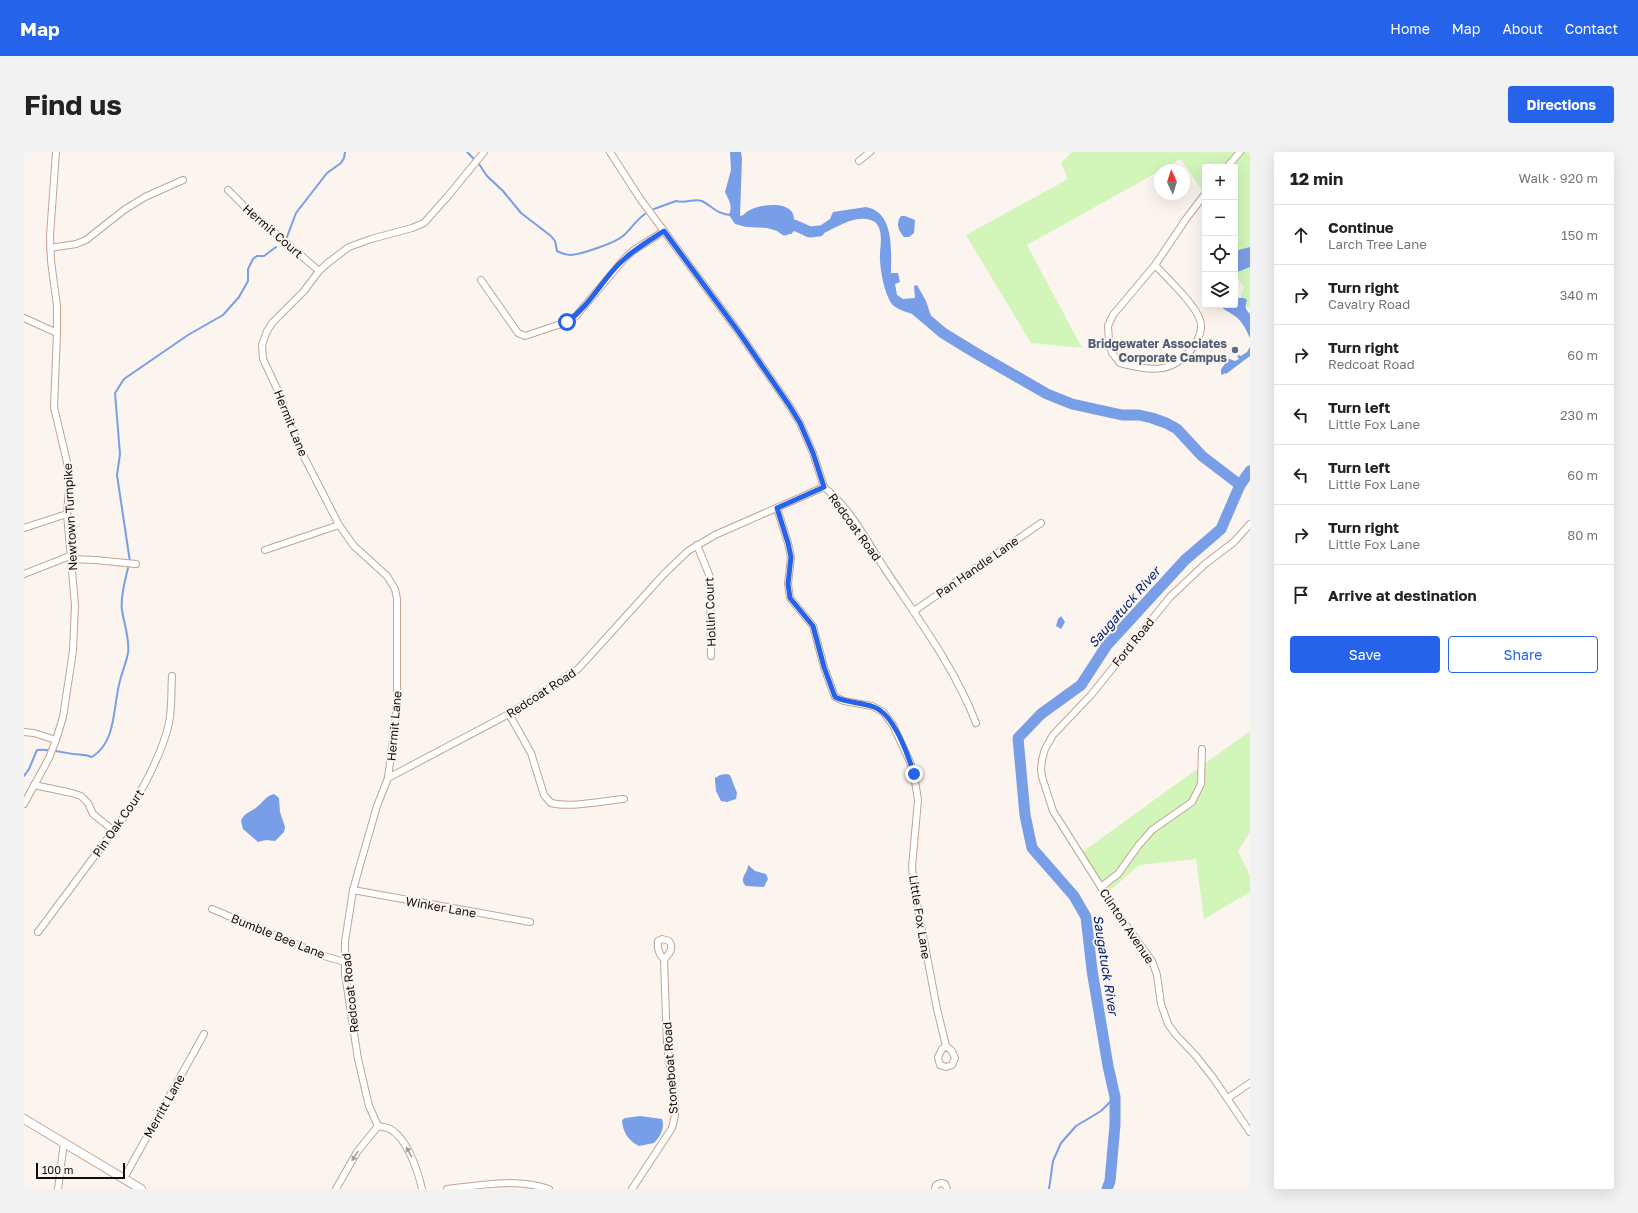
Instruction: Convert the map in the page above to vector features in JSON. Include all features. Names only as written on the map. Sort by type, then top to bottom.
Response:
[{"type":"main road","points":[[24,1119],[141,1189]]},
{"type":"street","name":"Newtown Turnpike","points":[[24,804],[56,740],[63,717],[73,651],[74,605],[68,514],[70,474],[54,407],[57,306],[50,248],[56,152]]},
{"type":"street","points":[[610,152],[641,200],[738,331],[789,405],[800,423],[813,453],[824,487]]},
{"type":"street","points":[[859,161],[870,152]]},
{"type":"street","points":[[1230,164],[1240,152]]},
{"type":"street","name":"Hermit Lane","points":[[388,778],[397,707],[397,599],[395,589],[387,576],[354,546],[339,525],[300,449],[279,393],[263,359],[262,353],[264,338],[272,322],[304,291],[319,271],[349,247],[424,223],[448,196],[482,153]]},
{"type":"street","points":[[50,248],[76,244],[86,240],[112,218],[144,197],[183,180]]},
{"type":"street","name":"Hermit Court","points":[[228,190],[256,217],[319,271]]},
{"type":"street","points":[[1155,265],[1195,310],[1200,320],[1199,338],[1189,352],[1174,365],[1148,369],[1120,363],[1112,353],[1109,341],[1108,326],[1113,315],[1155,265],[1202,198]]},
{"type":"street","points":[[481,280],[518,333],[525,336],[567,322],[576,316],[625,258],[634,250],[664,231]]},
{"type":"street","points":[[24,318],[57,333]]},
{"type":"street","name":"Redcoat Road","points":[[378,1126],[369,1106],[359,1066],[345,962],[347,925],[353,890],[377,806],[388,778],[509,714],[578,669],[669,569],[688,551],[716,535],[824,487],[834,495],[867,540],[914,611],[960,686],[976,723]]},
{"type":"street","name":"Little Fox Lane","points":[[777,508],[791,557],[788,584],[790,598],[813,626],[824,667],[835,697],[844,701],[872,706],[883,712],[893,725],[914,774],[918,800],[912,878],[937,1009],[946,1046]]},
{"type":"street","points":[[24,528],[68,514]]},
{"type":"street","name":"Pan Handle Lane","points":[[914,611],[1041,523]]},
{"type":"street","name":"Ford Road","points":[[1042,777],[1042,760],[1045,749],[1053,735],[1091,695],[1170,597],[1205,564],[1234,542],[1250,524]]},
{"type":"street","points":[[265,550],[339,525]]},
{"type":"street","name":"Hollin Court","points":[[697,545],[710,577],[711,656]]},
{"type":"street","points":[[24,574],[71,557],[136,564]]},
{"type":"street","name":"Pin Oak Court","points":[[38,932],[134,803],[158,754],[169,724],[172,676]]},
{"type":"street","points":[[509,714],[531,754],[544,795],[551,803],[570,804],[624,799]]},
{"type":"street","points":[[24,732],[34,733],[56,740]]},
{"type":"street","points":[[1101,887],[1118,874],[1138,846],[1152,830],[1162,821],[1192,802],[1201,784],[1202,749]]},
{"type":"street","name":"Clinton Avenue","points":[[1042,777],[1052,811],[1101,887],[1152,961],[1157,975],[1161,1004],[1168,1024],[1201,1062],[1228,1098],[1250,1132]]},
{"type":"street","points":[[34,785],[82,796],[88,803],[93,814],[113,830]]},
{"type":"street","name":"Winker Lane","points":[[353,890],[530,922]]},
{"type":"street","name":"Bumble Bee Lane","points":[[212,909],[324,956],[345,962]]},
{"type":"street","name":"Stoneboat Road","points":[[632,1189],[672,1128],[674,1115],[674,1096],[667,1045],[664,959]]},
{"type":"street","name":"Merritt Lane","points":[[124,1178],[204,1034]]},
{"type":"street","points":[[1228,1098],[1250,1084]]},
{"type":"street","points":[[336,1189],[357,1152],[378,1126],[392,1130],[406,1148],[416,1169],[422,1189]]},
{"type":"street","points":[[58,1189],[64,1142]]},
{"type":"street","points":[[935,1189],[937,1184],[941,1182],[945,1184],[947,1189]]},
{"type":"street","points":[[447,1189],[515,1183],[537,1185],[549,1189]]},
{"type":"green space","points":[[1072,152],[1250,152],[1250,309],[1240,299],[1244,287],[1238,279],[1238,164],[1202,164],[1202,190],[1190,172],[1190,164],[1184,164],[1181,159],[1172,164],[1154,164],[1154,174],[1027,245],[1082,348],[1031,343],[966,235],[1068,179],[1061,163]]},
{"type":"green space","points":[[1250,731],[1250,832],[1238,851],[1250,876],[1250,892],[1204,919],[1196,859],[1139,865],[1105,895],[1078,855]]},
{"type":"water","points":[[730,152],[741,152],[742,158],[740,216],[754,208],[771,205],[783,206],[792,212],[794,217],[792,234],[767,228],[746,227],[735,224],[729,215],[731,206],[725,192],[731,170]]},
{"type":"water","points":[[866,207],[875,210],[882,216],[887,225],[891,244],[891,273],[898,273],[900,282],[895,284],[897,295],[903,299],[915,298],[914,286],[917,285],[926,301],[932,319],[926,322],[917,316],[898,309],[891,303],[886,293],[882,277],[880,261],[881,235],[875,222],[865,219],[855,220],[817,236],[810,237],[803,235],[804,230],[813,230],[830,219],[833,212]]},
{"type":"water","points":[[901,216],[915,220],[914,233],[909,237],[904,237],[899,230],[898,222]]},
{"type":"water","points":[[1250,247],[1250,267],[1238,272],[1238,250]]},
{"type":"water","points":[[1238,298],[1244,298],[1247,300],[1246,308],[1250,314],[1250,338],[1240,321],[1235,316],[1222,308],[1238,308]]},
{"type":"water","points":[[1250,347],[1250,356],[1226,374],[1221,374],[1221,369],[1227,358],[1235,361],[1239,359],[1237,356],[1241,356],[1247,352]]},
{"type":"water","points":[[1061,616],[1065,622],[1061,629],[1056,626],[1058,619]]},
{"type":"water","points":[[726,774],[730,775],[737,793],[736,799],[727,802],[721,801],[716,791],[715,781],[715,778]]},
{"type":"water","points":[[274,794],[279,798],[280,812],[285,827],[284,832],[275,841],[266,840],[258,842],[243,829],[241,821],[242,818],[256,808],[267,797]]},
{"type":"water","points":[[748,865],[755,871],[766,874],[768,879],[764,887],[746,886],[743,878],[747,871]]},
{"type":"water","points":[[640,1116],[662,1119],[663,1126],[661,1132],[654,1143],[639,1146],[629,1139],[625,1132],[622,1120],[625,1118]]},
{"type":"waterway","points":[[287,237],[296,213],[327,173],[341,163],[345,152]]},
{"type":"waterway","points":[[467,152],[521,213],[551,236],[555,241],[557,251],[562,253],[569,255],[583,253],[613,242],[623,236],[645,214]]},
{"type":"waterway","points":[[654,209],[676,201],[683,202],[699,200],[722,214],[731,215]]},
{"type":"waterway","points":[[782,228],[785,230],[794,225],[810,232],[819,231]]},
{"type":"waterway","points":[[130,562],[117,475],[120,454],[115,393],[124,379],[188,335],[223,315],[239,297],[248,281],[248,269],[253,259],[257,256],[264,256],[276,247]]},
{"type":"waterway","points":[[917,311],[943,333],[1047,394],[1072,404],[1122,415],[1139,415],[1166,423],[1177,429],[1202,456],[1240,485]]},
{"type":"waterway","name":"Saugatuck River","points":[[1107,1189],[1110,1181],[1115,1125],[1115,1097],[1108,1066],[1092,970],[1086,917],[1074,896],[1032,848],[1025,815],[1018,738],[1041,714],[1081,685],[1107,645],[1185,560],[1221,529],[1240,485],[1250,471]]},
{"type":"waterway","points":[[24,776],[29,769],[37,750],[51,750],[92,757],[100,751],[106,743],[110,734],[117,694],[128,653],[128,637],[122,605],[123,589],[128,568]]},
{"type":"waterway","points":[[1049,1189],[1053,1161],[1061,1143],[1076,1126],[1101,1111],[1115,1097]]},
{"type":"place","name":"Bridgewater Associates Corporate Campus","points":[[1235,350]]},
{"type":"route","points":[[567,322],[576,316],[625,258],[634,250],[664,231],[738,331],[800,423],[813,453],[824,487],[777,508],[791,557],[788,584],[790,598],[794,605],[813,626],[824,667],[835,697],[844,701],[872,706],[883,712],[893,725],[914,774]]}]
